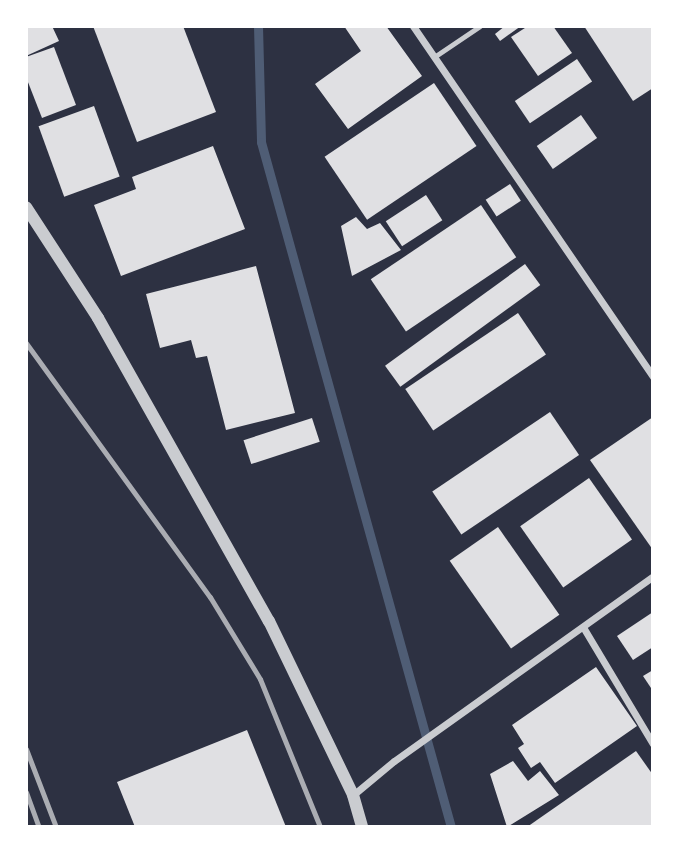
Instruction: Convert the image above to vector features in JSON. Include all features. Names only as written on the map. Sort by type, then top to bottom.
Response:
[{"type":"street","points":[[414,26],[653,377]]},
{"type":"street","points":[[26,207],[98,318],[233,555],[304,688],[353,795],[362,827]]},
{"type":"street","points":[[353,795],[394,761],[653,576]]},
{"type":"street","points":[[583,627],[653,744]]},
{"type":"lane","points":[[435,57],[480,26]]},
{"type":"building","points":[[26,26],[52,26],[59,41],[26,56]]},
{"type":"building","points":[[93,26],[183,26],[216,112],[137,142]]},
{"type":"building","points":[[344,26],[386,26],[422,76],[348,129],[315,84],[361,51]]},
{"type":"building","points":[[505,26],[521,26],[500,41],[495,34]]},
{"type":"building","points":[[528,26],[553,26],[572,53],[538,76],[511,37]]},
{"type":"building","points":[[584,26],[653,26],[653,88],[633,101]]},
{"type":"building","points":[[54,47],[76,105],[42,118],[26,77],[26,57]]},
{"type":"building","points":[[577,59],[592,81],[530,123],[515,101]]},
{"type":"building","points":[[434,83],[476,146],[367,220],[325,157]]},
{"type":"building","points":[[94,106],[120,176],[64,197],[39,126]]},
{"type":"building","points":[[581,115],[597,138],[553,169],[537,146]]},
{"type":"building","points":[[213,146],[245,229],[121,276],[94,205],[136,189],[132,177]]},
{"type":"building","points":[[510,184],[521,201],[497,217],[486,200]]},
{"type":"building","points":[[426,195],[442,220],[402,246],[386,221]]},
{"type":"building","points":[[481,205],[516,257],[406,332],[371,279]]},
{"type":"building","points":[[356,217],[367,229],[380,223],[401,250],[352,276],[341,226]]},
{"type":"building","points":[[525,264],[540,285],[400,387],[385,366]]},
{"type":"building","points":[[256,266],[295,413],[226,430],[207,356],[196,358],[191,340],[160,348],[146,294]]},
{"type":"building","points":[[518,313],[546,354],[433,431],[405,389]]},
{"type":"building","points":[[550,412],[579,455],[461,535],[432,491]]},
{"type":"building","points":[[653,417],[653,550],[590,460]]},
{"type":"building","points":[[312,418],[320,442],[251,464],[244,440]]},
{"type":"building","points":[[589,478],[632,539],[563,588],[520,526]]},
{"type":"building","points":[[498,527],[559,615],[511,648],[450,561]]},
{"type":"building","points":[[653,612],[653,647],[633,660],[617,636]]},
{"type":"building","points":[[596,667],[637,726],[555,783],[540,762],[531,768],[518,748],[524,744],[512,725]]},
{"type":"building","points":[[653,670],[653,691],[643,676]]},
{"type":"building","points":[[247,730],[286,827],[135,827],[117,782]]},
{"type":"building","points":[[636,751],[653,775],[653,827],[527,827]]},
{"type":"building","points":[[513,761],[528,781],[540,771],[559,795],[507,827],[490,774]]},
{"type":"waterway","points":[[258,26],[261,142],[451,827]]},
{"type":"railway","points":[[26,343],[210,597],[260,679],[320,827]]},
{"type":"railway","points":[[26,749],[56,827]]},
{"type":"railway","points":[[26,792],[39,827]]}]
